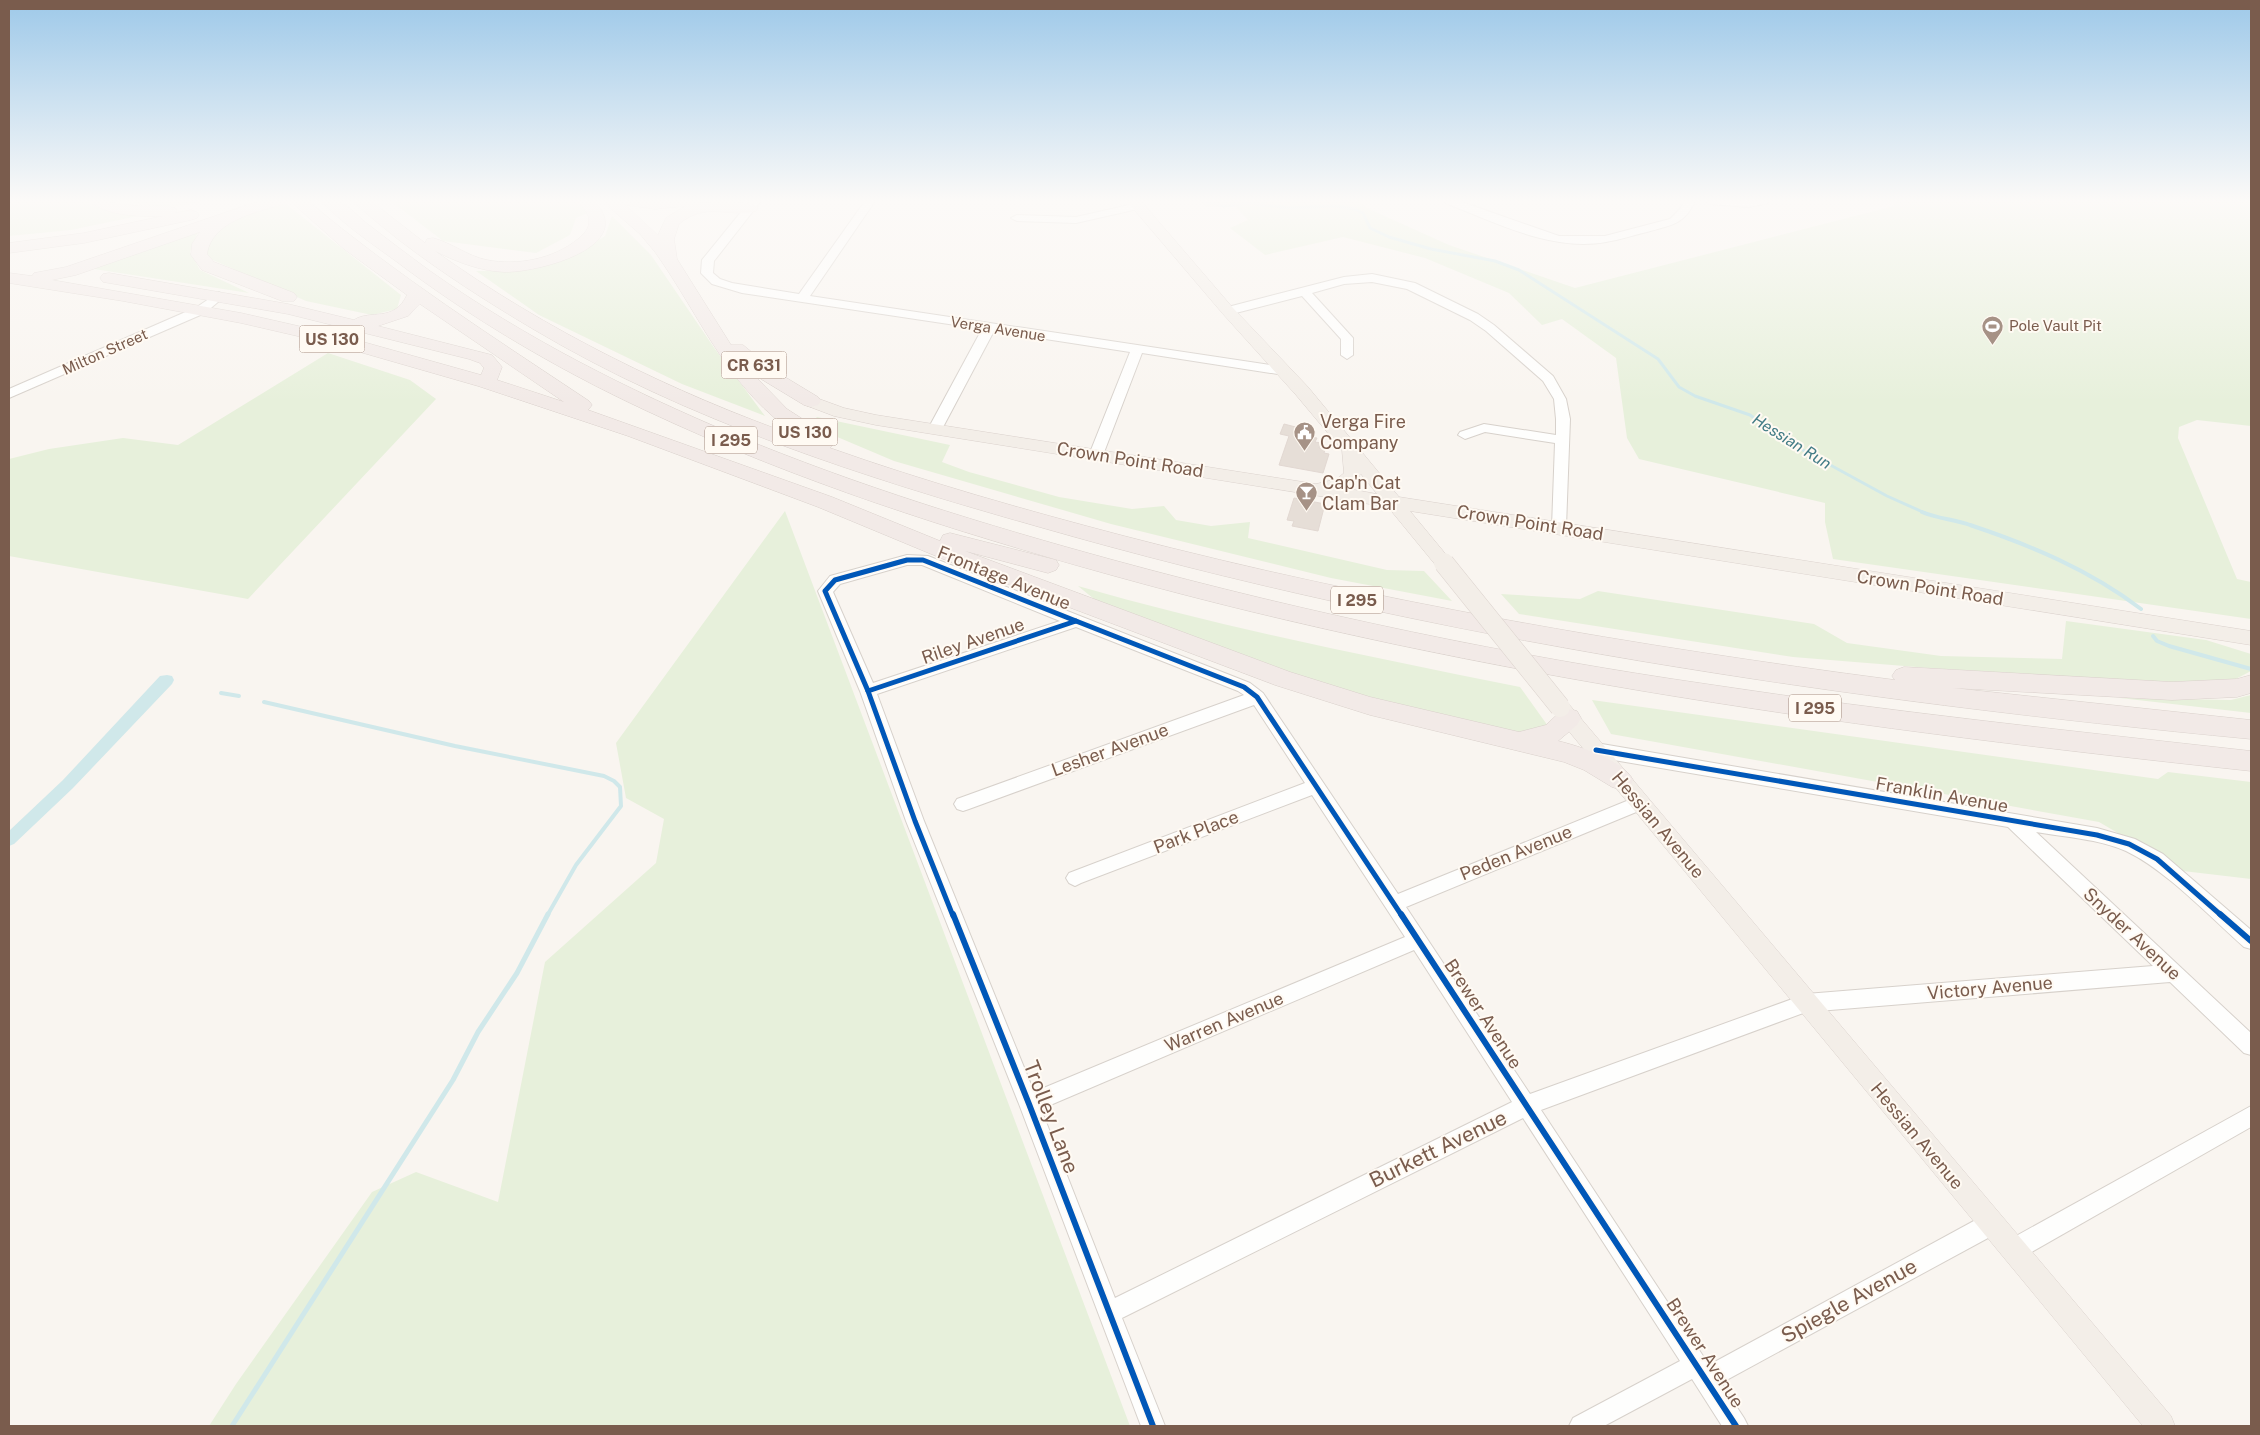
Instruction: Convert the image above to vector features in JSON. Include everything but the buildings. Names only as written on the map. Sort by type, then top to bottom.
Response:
[{"type":"highway","points":[[45,268],[219,296],[354,324],[467,352],[490,362],[492,371],[486,382]]},
{"type":"highway","points":[[9,277],[44,277],[81,268]]},
{"type":"highway","points":[[213,268],[313,308],[314,315]]},
{"type":"highway","points":[[381,268],[447,316],[568,396],[635,432]]},
{"type":"highway","name":"I 295","points":[[416,268],[490,319],[562,361],[654,406],[818,474],[912,508],[1004,537],[1177,586],[1382,634],[1572,672],[1638,683],[1810,708],[2251,761]]},
{"type":"highway","name":"I 295","points":[[449,268],[500,303],[545,329],[642,379],[714,412],[866,469],[1136,547],[1368,602],[1583,642],[1914,692],[2251,730]]},
{"type":"highway","name":"US 130","points":[[673,268],[706,316],[722,346],[745,377],[764,398],[793,423],[826,444],[931,480],[946,492]]},
{"type":"highway","name":"US 130","points":[[9,277],[201,310],[336,340],[486,382],[635,432],[825,502],[964,544],[1142,589],[1177,586]]},
{"type":"highway","points":[[354,324],[378,321],[398,314],[410,306],[416,294]]},
{"type":"highway","points":[[447,316],[465,339],[467,352]]},
{"type":"highway","name":"CR 631","points":[[706,316],[750,362],[811,401]]},
{"type":"highway","points":[[825,502],[968,561],[1283,679],[1370,706],[1520,741],[1585,759],[1621,780]]},
{"type":"highway","points":[[1776,672],[1810,669],[1993,682],[2172,691],[2238,688],[2251,684]]},
{"type":"highway","points":[[1520,741],[1548,736],[1557,731],[1564,713]]},
{"type":"main road","name":"Hessian Avenue","points":[[1191,268],[1228,311],[1284,371],[1395,501],[1564,713],[1991,1224],[2015,1249],[2161,1426]]},
{"type":"main road","name":"Crown Point Road","points":[[811,401],[852,415],[934,429],[1316,488],[2251,638]]},
{"type":"main road","points":[[1316,488],[1345,482],[1350,478],[1353,470],[1349,455],[1350,448]]},
{"type":"street","name":"Verga Avenue","points":[[706,268],[713,281],[734,287],[989,328],[1284,371]]},
{"type":"street","points":[[803,297],[823,268]]},
{"type":"street","points":[[1228,311],[1356,278],[1388,280],[1411,286],[1474,317],[1508,344],[1551,384],[1560,399],[1562,408],[1562,440],[1559,527]]},
{"type":"street","points":[[1305,292],[1347,338],[1347,355]]},
{"type":"street","name":"Milton Street","points":[[9,394],[201,310],[219,296]]},
{"type":"street","points":[[934,429],[989,328]]},
{"type":"street","points":[[1096,455],[1137,350]]},
{"type":"street","points":[[1465,435],[1484,428],[1562,440]]},
{"type":"street","name":"Trolley Lane","points":[[923,560],[907,560],[835,580],[825,592],[868,691],[915,821],[1029,1104],[1153,1426]]},
{"type":"street","name":"Frontage Avenue","points":[[923,560],[1076,621]]},
{"type":"street","name":"Brewer Avenue","points":[[1076,621],[1244,687],[1257,697],[1702,1371],[1736,1426]]},
{"type":"street","name":"Riley Avenue","points":[[868,691],[1076,621]]},
{"type":"street","name":"Lesher Avenue","points":[[963,804],[1257,697]]},
{"type":"street","name":"Franklin Avenue","points":[[1596,750],[2097,835],[2129,844],[2157,859],[2251,941]]},
{"type":"street","name":"Park Place","points":[[1075,878],[1316,786]]},
{"type":"street","name":"Peden Avenue","points":[[1393,904],[1640,803]]},
{"type":"street","name":"Snyder Avenue","points":[[2013,821],[2251,1046]]},
{"type":"street","name":"Warren Avenue","points":[[1029,1104],[1418,940]]},
{"type":"street","name":"Victory Avenue","points":[[1806,1003],[2174,973]]},
{"type":"street","name":"Burkett Avenue","points":[[1110,1312],[1527,1105],[1806,1003]]},
{"type":"street","points":[[2015,1249],[2251,1116]]},
{"type":"street","name":"Spiegle Avenue","points":[[1581,1426],[1702,1371],[1991,1224]]},
{"type":"green space","points":[[199,268],[249,293],[94,269]]},
{"type":"green space","points":[[231,268],[367,268],[401,295],[397,309],[372,315],[306,301]]},
{"type":"green space","points":[[537,268],[660,268],[715,349],[765,416],[682,384],[539,315],[476,271],[531,270]]},
{"type":"green space","points":[[1449,268],[1516,268],[1575,288],[1653,268],[2251,268],[2251,426],[2197,420],[2179,427],[2178,438],[2237,579],[2251,582],[2251,619],[1833,559],[1825,522],[1825,503],[1639,459],[1627,438],[1616,358],[1562,319],[1542,325],[1509,293]]},
{"type":"green space","points":[[328,353],[410,380],[436,399],[248,599],[9,556],[9,459],[49,449],[123,438],[178,445]]},
{"type":"green space","points":[[817,417],[950,445],[942,462],[969,472],[1059,497],[1132,509],[1164,506],[1176,520],[1211,526],[1250,522],[1248,538],[1387,570],[1424,571],[1452,601],[1331,578],[1111,524],[894,461],[809,425]]},
{"type":"green space","points":[[785,511],[1130,1426],[209,1426],[236,1384],[372,1192],[416,1172],[498,1202],[545,962],[656,863],[664,819],[626,798],[616,743]]},
{"type":"green space","points":[[1078,586],[1243,629],[1520,687],[1548,726],[1534,735],[1512,732],[1338,689],[1208,644],[1099,603]]},
{"type":"green space","points":[[1598,591],[1814,624],[1847,643],[1941,656],[2062,659],[2066,621],[2206,640],[2251,654],[2251,671],[2232,681],[2183,684],[1929,668],[1793,657],[1519,614],[1501,594],[1580,599]]},
{"type":"green space","points":[[2251,695],[2251,713],[2120,698],[2231,700]]},
{"type":"green space","points":[[1592,700],[2158,779],[2168,772],[2251,782],[2251,879],[2183,871],[2099,822],[1611,734]]},
{"type":"waterway","name":"Hessian Run","points":[[1514,268],[1658,359],[1679,387],[1695,396],[1750,415],[1790,443],[1887,496],[1925,513]]},
{"type":"waterway","name":"Hessian Run","points":[[1925,513],[1964,523],[2037,550],[2101,582],[2141,609]]},
{"type":"waterway","name":"Hessian Run","points":[[2153,636],[2157,641],[2169,646],[2251,669]]},
{"type":"waterway","points":[[9,840],[68,784],[167,680]]},
{"type":"waterway","points":[[221,693],[239,696]]},
{"type":"waterway","points":[[264,702],[455,746],[604,776],[614,781],[620,787],[621,806],[576,865],[547,916]]},
{"type":"waterway","points":[[232,1426],[453,1080],[478,1032],[517,973],[548,914]]},
{"type":"cycle path","points":[[1076,621],[923,560],[907,560],[835,580],[825,591],[868,691],[915,821],[1029,1104],[1153,1426]]},
{"type":"cycle path","points":[[868,691],[1076,621],[1244,687],[1257,697],[1736,1426]]},
{"type":"cycle path","points":[[1596,750],[2097,835],[2129,844],[2157,859],[2251,941]]},
{"type":"place","name":"Pole Vault Pit","points":[[1993,345]]},
{"type":"place","name":"Verga Fire Company","points":[[1304,451]]},
{"type":"place","name":"Cap'n Cat Clam Bar","points":[[1306,512]]}]
